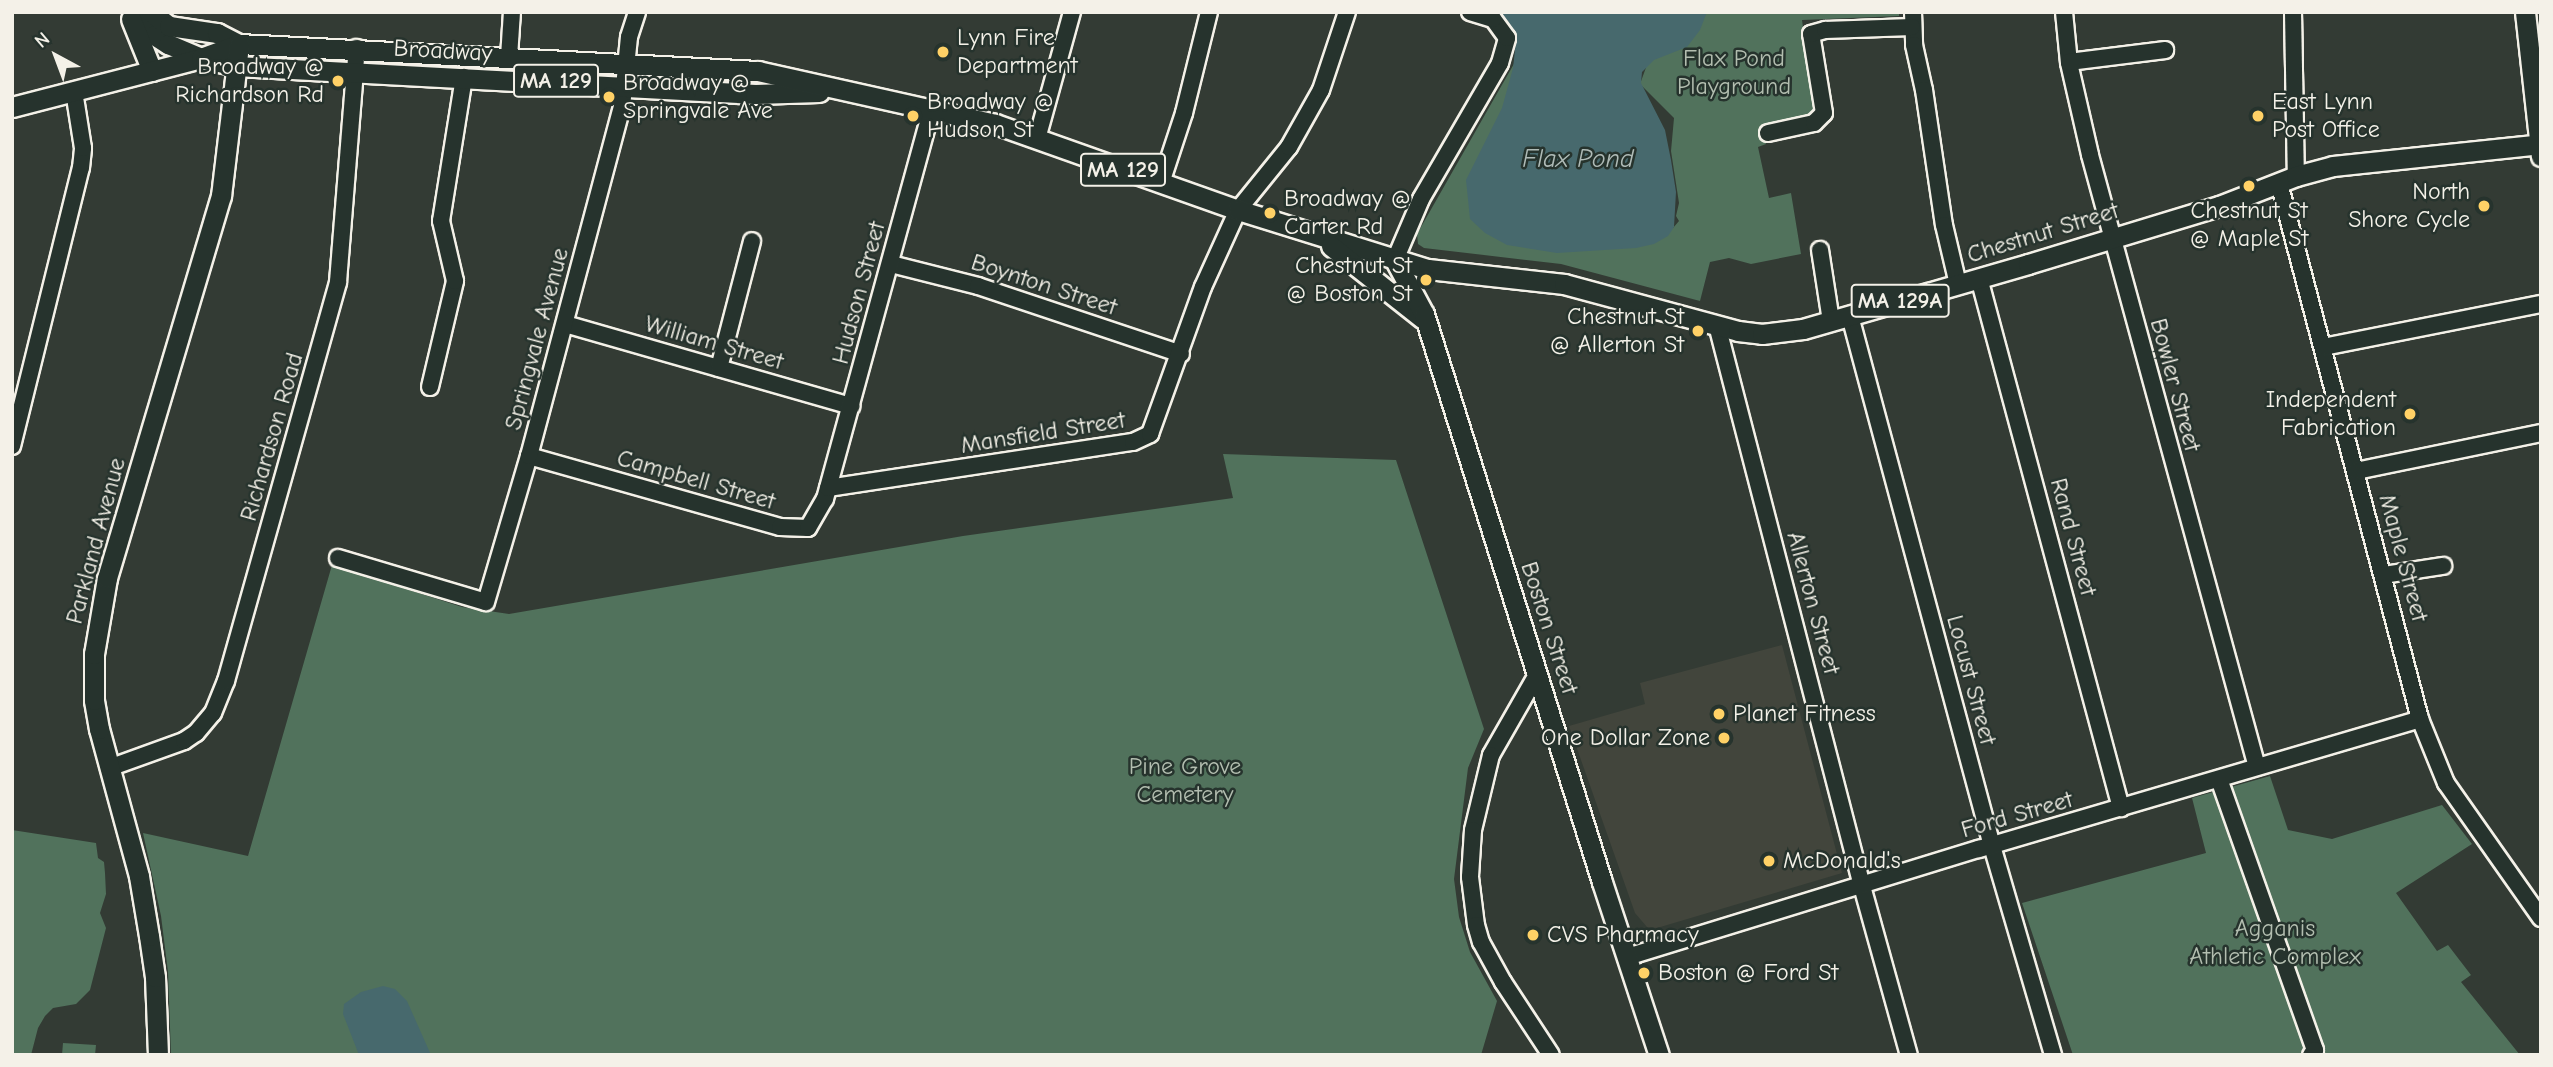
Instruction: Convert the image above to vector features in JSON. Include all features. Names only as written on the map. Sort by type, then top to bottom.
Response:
[{"type":"main road","points":[[128,12],[152,71]]},
{"type":"main road","name":"Broadway","points":[[134,12],[154,35],[201,58],[236,66],[755,94],[852,92]]},
{"type":"main road","name":"Broadway","points":[[151,12],[169,26],[217,33],[239,44]]},
{"type":"main road","points":[[2525,12],[2540,149]]},
{"type":"main road","name":"Broadway","points":[[201,58],[239,44],[357,48],[758,71],[995,124],[1238,210],[1395,260]]},
{"type":"main road","name":"Parkland Avenue","points":[[158,1055],[155,977],[146,914],[94,701],[94,654],[98,617],[107,578],[221,196],[239,44]]},
{"type":"main road","name":"MA 129","points":[[12,107],[201,58]]},
{"type":"main road","name":"Chestnut Street","points":[[1395,260],[1442,271],[1579,286],[1717,325],[1770,334],[1850,316],[2219,206],[2287,180],[2353,163],[2540,149]]},
{"type":"main road","name":"MA 129","points":[[1314,234],[1426,321]]},
{"type":"main road","name":"Boston Street","points":[[1395,260],[1413,290],[1426,321],[1659,1055]]},
{"type":"street","points":[[509,57],[512,12]]},
{"type":"street","name":"Springvale Avenue","points":[[338,558],[486,602],[529,456],[622,107],[629,37],[637,12]]},
{"type":"street","points":[[1037,139],[1072,12]]},
{"type":"street","points":[[1161,183],[1184,113],[1209,12]]},
{"type":"street","name":"Mansfield Street","points":[[828,488],[1144,439],[1153,428],[1203,287],[1238,210],[1289,148],[1321,90],[1347,12]]},
{"type":"street","points":[[1395,260],[1422,199],[1500,63],[1507,38],[1493,19],[1470,12]]},
{"type":"street","name":"Bowler Street","points":[[2064,12],[2069,62],[2112,237],[2257,767]]},
{"type":"street","name":"Maple Street","points":[[2293,12],[2287,180],[2323,346],[2420,719],[2446,783],[2541,918]]},
{"type":"street","points":[[1768,133],[1814,123],[1824,113],[1811,34],[1912,20],[1944,225],[1958,284]]},
{"type":"street","name":"Richardson Road","points":[[109,768],[184,741],[196,733],[212,713],[226,681],[338,282],[357,48]]},
{"type":"street","points":[[2069,62],[2165,50]]},
{"type":"street","points":[[430,387],[455,281],[441,221],[464,77]]},
{"type":"street","points":[[12,446],[81,168],[83,148],[74,91]]},
{"type":"street","name":"Hudson Street","points":[[828,488],[932,109]]},
{"type":"street","points":[[719,368],[752,241]]},
{"type":"street","points":[[1820,250],[1831,321]]},
{"type":"street","name":"Boynton Street","points":[[891,264],[978,286],[1181,354]]},
{"type":"street","name":"Rand Street","points":[[1979,278],[2121,808]]},
{"type":"street","points":[[2323,346],[2541,304]]},
{"type":"street","name":"Locust Street","points":[[1850,316],[1992,845],[2053,1055]]},
{"type":"street","name":"William Street","points":[[565,324],[851,406]]},
{"type":"street","name":"Allerton Street","points":[[1717,325],[1862,886],[1909,1055]]},
{"type":"street","points":[[2356,471],[2541,433]]},
{"type":"street","name":"Campbell Street","points":[[529,456],[794,529],[808,528],[813,524],[828,488]]},
{"type":"street","points":[[2384,575],[2443,566]]},
{"type":"street","points":[[1538,673],[1491,755],[1473,830],[1470,877],[1481,942],[1503,982],[1551,1055]]},
{"type":"street","name":"Ford Street","points":[[1627,957],[1992,845],[2420,719]]},
{"type":"street","points":[[2219,779],[2315,1050],[2311,1055]]},
{"type":"shaded area","points":[[1782,645],[1842,873],[1657,928],[1647,927],[1635,913],[1569,726],[1645,704],[1640,683]]},
{"type":"green space","name":"Flax Pond Playground","points":[[1697,12],[1899,12],[1899,16],[1802,20],[1815,113],[1762,127],[1766,144],[1758,147],[1769,198],[1791,193],[1801,254],[1751,264],[1729,258],[1710,262],[1700,301],[1561,264],[1424,248],[1418,244],[1417,234],[1515,62],[1673,228],[1679,221],[1676,216],[1679,203],[1671,151],[1674,118],[1640,84],[1648,62]]},
{"type":"green space","name":"Pine Grove Cemetery","points":[[1223,454],[1396,460],[1484,729],[1468,768],[1454,879],[1459,917],[1470,952],[1497,1001],[1481,1055],[171,1055],[168,972],[161,916],[143,833],[248,856],[332,565],[462,607],[509,614],[963,536],[1233,498]]},
{"type":"green space","name":"Agganis Athletic Complex","points":[[2270,776],[2288,830],[2332,839],[2442,805],[2472,844],[2396,893],[2437,951],[2448,945],[2471,975],[2461,982],[2520,1055],[2073,1055],[2022,903],[2206,853],[2192,798]]},
{"type":"green space","points":[[12,830],[96,843],[98,858],[104,862],[105,873],[106,894],[100,913],[106,928],[90,990],[76,1004],[53,1008],[45,1016],[38,1028],[31,1055],[12,1055]]},
{"type":"green space","points":[[63,1043],[96,1045],[95,1055],[62,1055]]},
{"type":"water","name":"Flax Pond","points":[[1501,12],[1707,12],[1700,30],[1687,47],[1654,60],[1642,72],[1641,83],[1665,130],[1671,160],[1676,192],[1674,227],[1668,236],[1654,244],[1636,248],[1557,253],[1507,245],[1485,233],[1470,219],[1466,180],[1502,108],[1513,68],[1516,41]]},
{"type":"water","points":[[383,986],[395,989],[407,1001],[431,1055],[359,1055],[343,1014],[344,1004],[361,992]]},
{"type":"place","name":"Lynn Fire Department","points":[[943,52]]},
{"type":"place","name":"Broadway @ Richardson Rd","points":[[338,81]]},
{"type":"place","name":"Broadway @ Springvale Ave","points":[[609,97]]},
{"type":"place","name":"Broadway @ Hudson St","points":[[913,116]]},
{"type":"place","name":"East Lynn Post Office","points":[[2258,116]]},
{"type":"place","name":"Chestnut St @ Maple St","points":[[2249,186]]},
{"type":"place","name":"North Shore Cycle","points":[[2484,206]]},
{"type":"place","name":"Broadway @ Carter Rd","points":[[1270,213]]},
{"type":"place","name":"Chestnut St @ Boston St","points":[[1426,280]]},
{"type":"place","name":"Chestnut St @ Allerton St","points":[[1698,331]]},
{"type":"place","name":"Independent Fabrication","points":[[2410,414]]},
{"type":"place","name":"Planet Fitness","points":[[1719,714]]},
{"type":"place","name":"One Dollar Zone","points":[[1724,738]]},
{"type":"place","name":"McDonald's","points":[[1769,861]]},
{"type":"place","name":"CVS Pharmacy","points":[[1533,935]]},
{"type":"place","name":"Boston @ Ford St","points":[[1644,973]]}]
